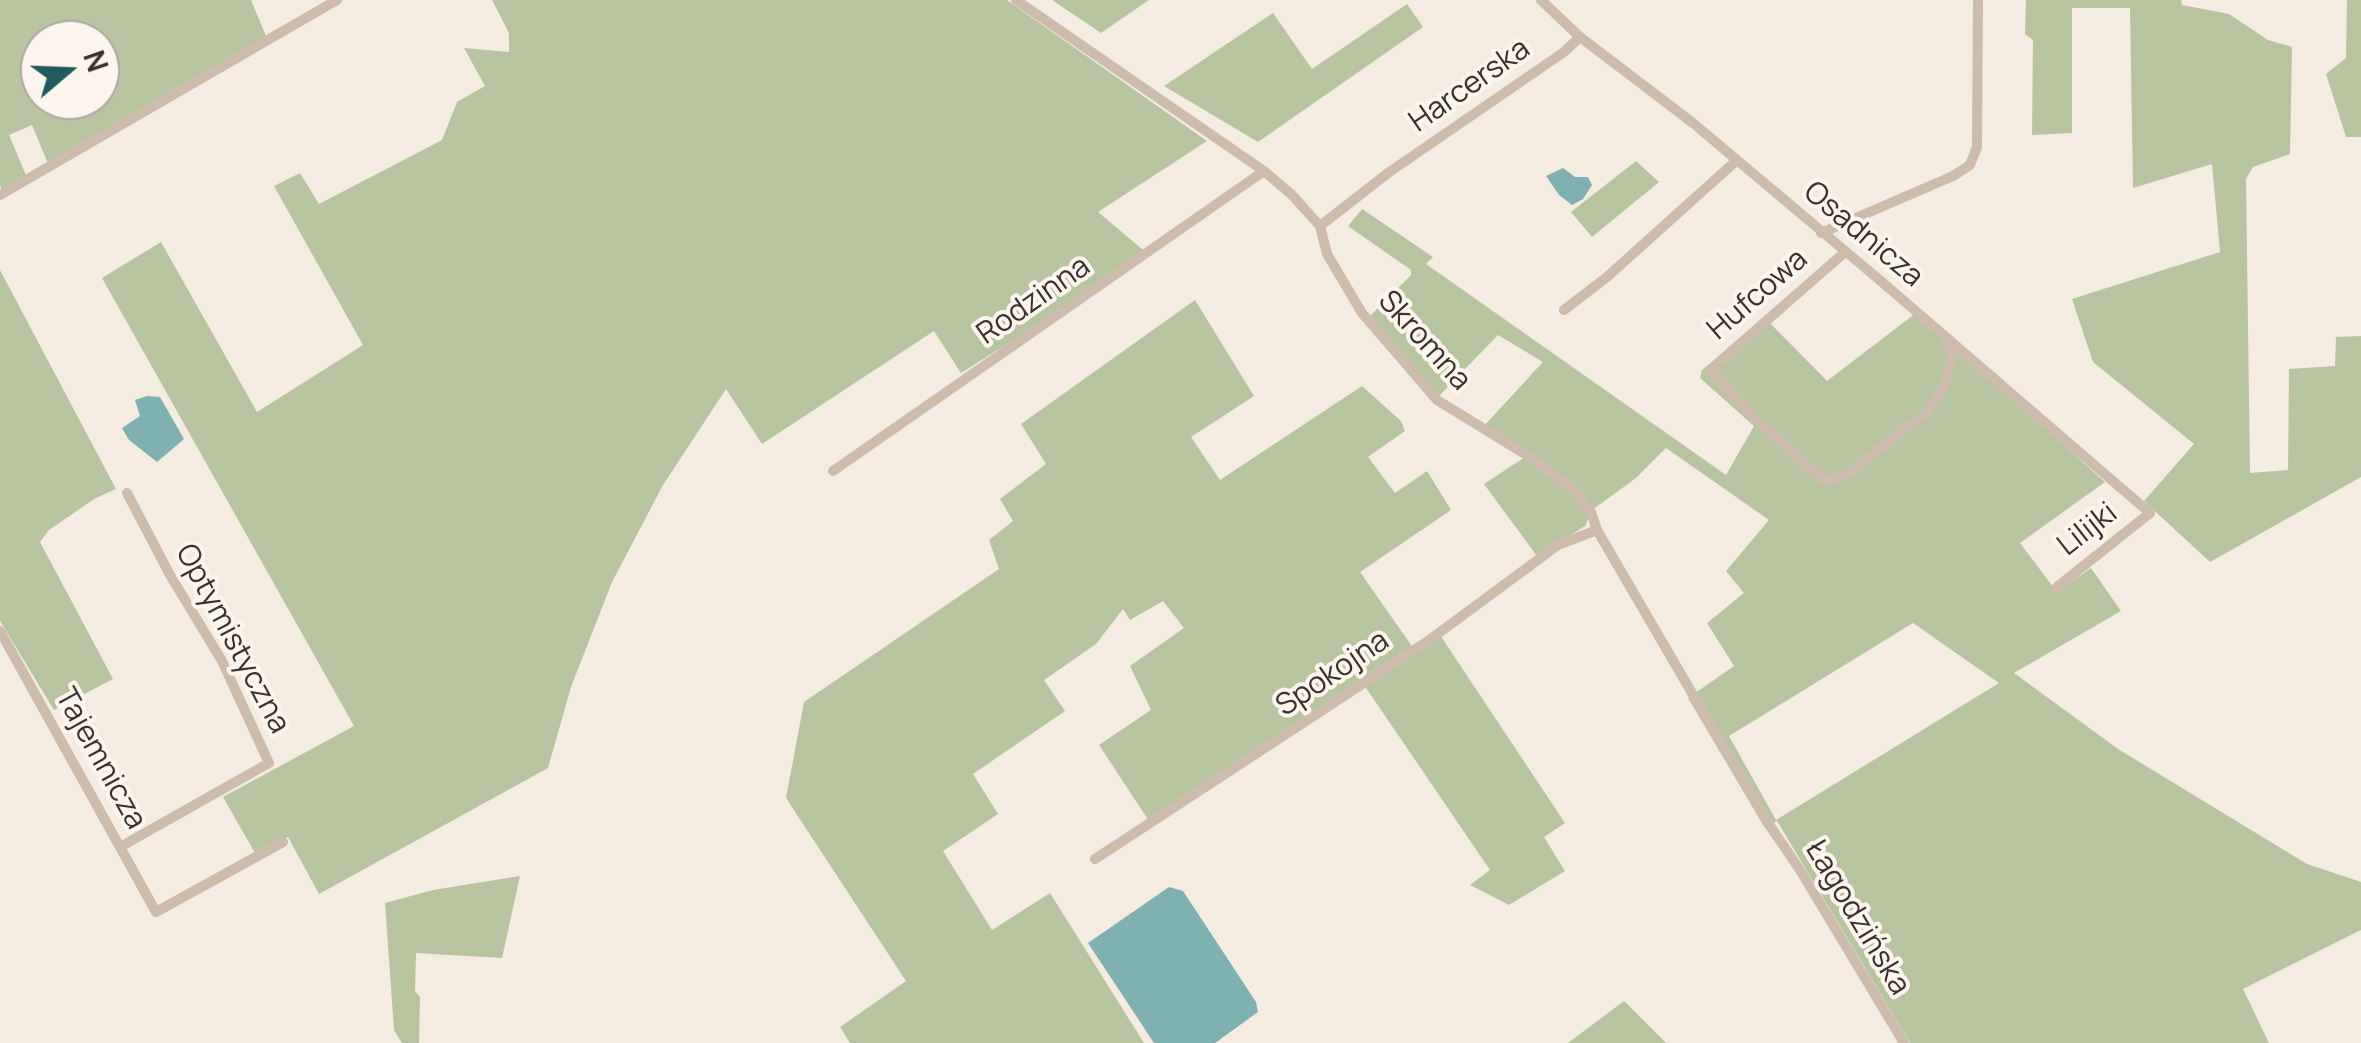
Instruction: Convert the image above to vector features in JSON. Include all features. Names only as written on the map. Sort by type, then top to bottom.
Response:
[{"type":"street","points":[[0,195],[337,0]]},
{"type":"street","name":"Skromna","points":[[1016,0],[1292,195],[1320,226],[1327,254],[1362,313],[1437,400],[1572,488],[1591,512],[1597,530],[1766,820]]},
{"type":"street","name":"Osadnicza","points":[[1541,0],[1580,37],[1736,161],[2150,513]]},
{"type":"street","points":[[1821,233],[1954,176],[1970,165],[1977,146],[1978,0]]},
{"type":"street","name":"Harcerska","points":[[1320,226],[1580,37]]},
{"type":"street","points":[[1564,310],[1607,277],[1736,161]]},
{"type":"street","name":"Rodzinna","points":[[833,472],[1264,172]]},
{"type":"street","name":"Hufcowa","points":[[1844,252],[1710,370],[1756,422],[1824,481],[1846,475],[1928,410],[1942,391],[1949,370],[1952,356],[1944,337]]},
{"type":"street","name":"Optymistyczna","points":[[120,847],[269,763],[222,661],[127,493]]},
{"type":"street","name":"Lilijki","points":[[2057,587],[2150,513]]},
{"type":"street","name":"Spokojna","points":[[1095,859],[1428,641],[1558,545],[1597,530]]},
{"type":"street","name":"Tajemnicza","points":[[0,631],[156,912],[283,842]]},
{"type":"street","name":"Łagodzińska","points":[[1766,820],[1904,1043]]},
{"type":"green space","points":[[0,0],[251,0],[268,41],[49,166],[32,125],[9,135],[28,180],[3,193]]},
{"type":"green space","points":[[492,0],[1007,0],[1207,141],[1098,212],[1149,255],[961,373],[934,331],[762,444],[726,389],[663,485],[612,582],[571,687],[548,768],[319,894],[288,837],[255,853],[223,797],[354,726],[102,278],[161,242],[257,412],[363,345],[274,186],[300,173],[319,204],[442,140],[457,102],[485,86],[464,48],[509,52],[509,33]]},
{"type":"green space","points":[[1052,0],[1149,0],[1101,33]]},
{"type":"green space","points":[[2026,0],[2181,0],[2182,5],[2229,14],[2268,40],[2292,47],[2290,154],[2253,167],[2246,179],[2250,473],[2288,470],[2289,369],[2335,366],[2336,337],[2361,336],[2361,477],[2210,562],[2144,501],[2194,444],[2093,362],[2072,299],[2220,252],[2212,164],[2133,188],[2130,8],[2072,8],[2072,133],[2032,135],[2033,40],[2025,34]]},
{"type":"green space","points":[[2347,0],[2361,0],[2361,137],[2346,137],[2326,74],[2346,58]]},
{"type":"green space","points":[[1407,4],[1423,27],[1258,142],[1164,86],[1273,13],[1312,69]]},
{"type":"green space","points":[[1636,161],[1659,182],[1592,237],[1571,212]]},
{"type":"green space","points":[[1362,209],[1433,257],[1426,264],[1726,475],[1754,426],[1700,378],[1702,370],[1766,319],[1827,381],[1916,313],[2105,482],[2020,543],[2057,592],[2091,568],[2121,611],[2014,673],[2118,749],[2307,864],[2361,882],[2361,930],[2243,989],[2269,1043],[1910,1043],[1777,821],[1765,828],[1688,698],[1734,666],[1707,623],[1744,593],[1726,571],[1769,520],[1666,448],[1636,478],[1592,510],[1585,526],[1537,556],[1484,484],[1525,457],[1482,428],[1543,362],[1498,335],[1436,399],[1367,319],[1411,275],[1411,270],[1348,226]],"holes":[[[1913,623],[1999,683],[1776,820],[1729,736]]]},
{"type":"green space","points":[[0,270],[116,489],[49,530],[40,542],[113,679],[54,710],[0,621]]},
{"type":"green space","points":[[1195,300],[1254,396],[1191,437],[1220,480],[1362,386],[1401,421],[1405,431],[1368,457],[1395,493],[1427,471],[1451,510],[1360,572],[1416,652],[1440,635],[1565,823],[1544,837],[1565,871],[1509,905],[1470,885],[1490,870],[1362,682],[1151,824],[1099,745],[1151,710],[1130,666],[1184,628],[1163,601],[1130,620],[1123,609],[1096,644],[1044,680],[1065,711],[973,774],[998,814],[943,851],[992,930],[1050,893],[1144,1043],[850,1043],[840,1027],[906,981],[786,798],[804,702],[999,569],[989,540],[1013,521],[1000,499],[1046,464],[1021,424]]},
{"type":"green space","points":[[520,876],[502,958],[416,953],[419,1043],[402,1043],[394,1030],[385,903],[433,890]]},
{"type":"green space","points":[[1624,1001],[1666,1043],[1568,1043]]},
{"type":"water","points":[[1563,168],[1575,177],[1588,177],[1592,185],[1583,199],[1572,205],[1559,195],[1546,176]]},
{"type":"water","points":[[160,397],[184,439],[157,462],[129,440],[122,428],[140,416],[135,400]]},
{"type":"water","points":[[1169,887],[1183,891],[1256,1002],[1258,1012],[1215,1043],[1154,1043],[1088,943]]}]
